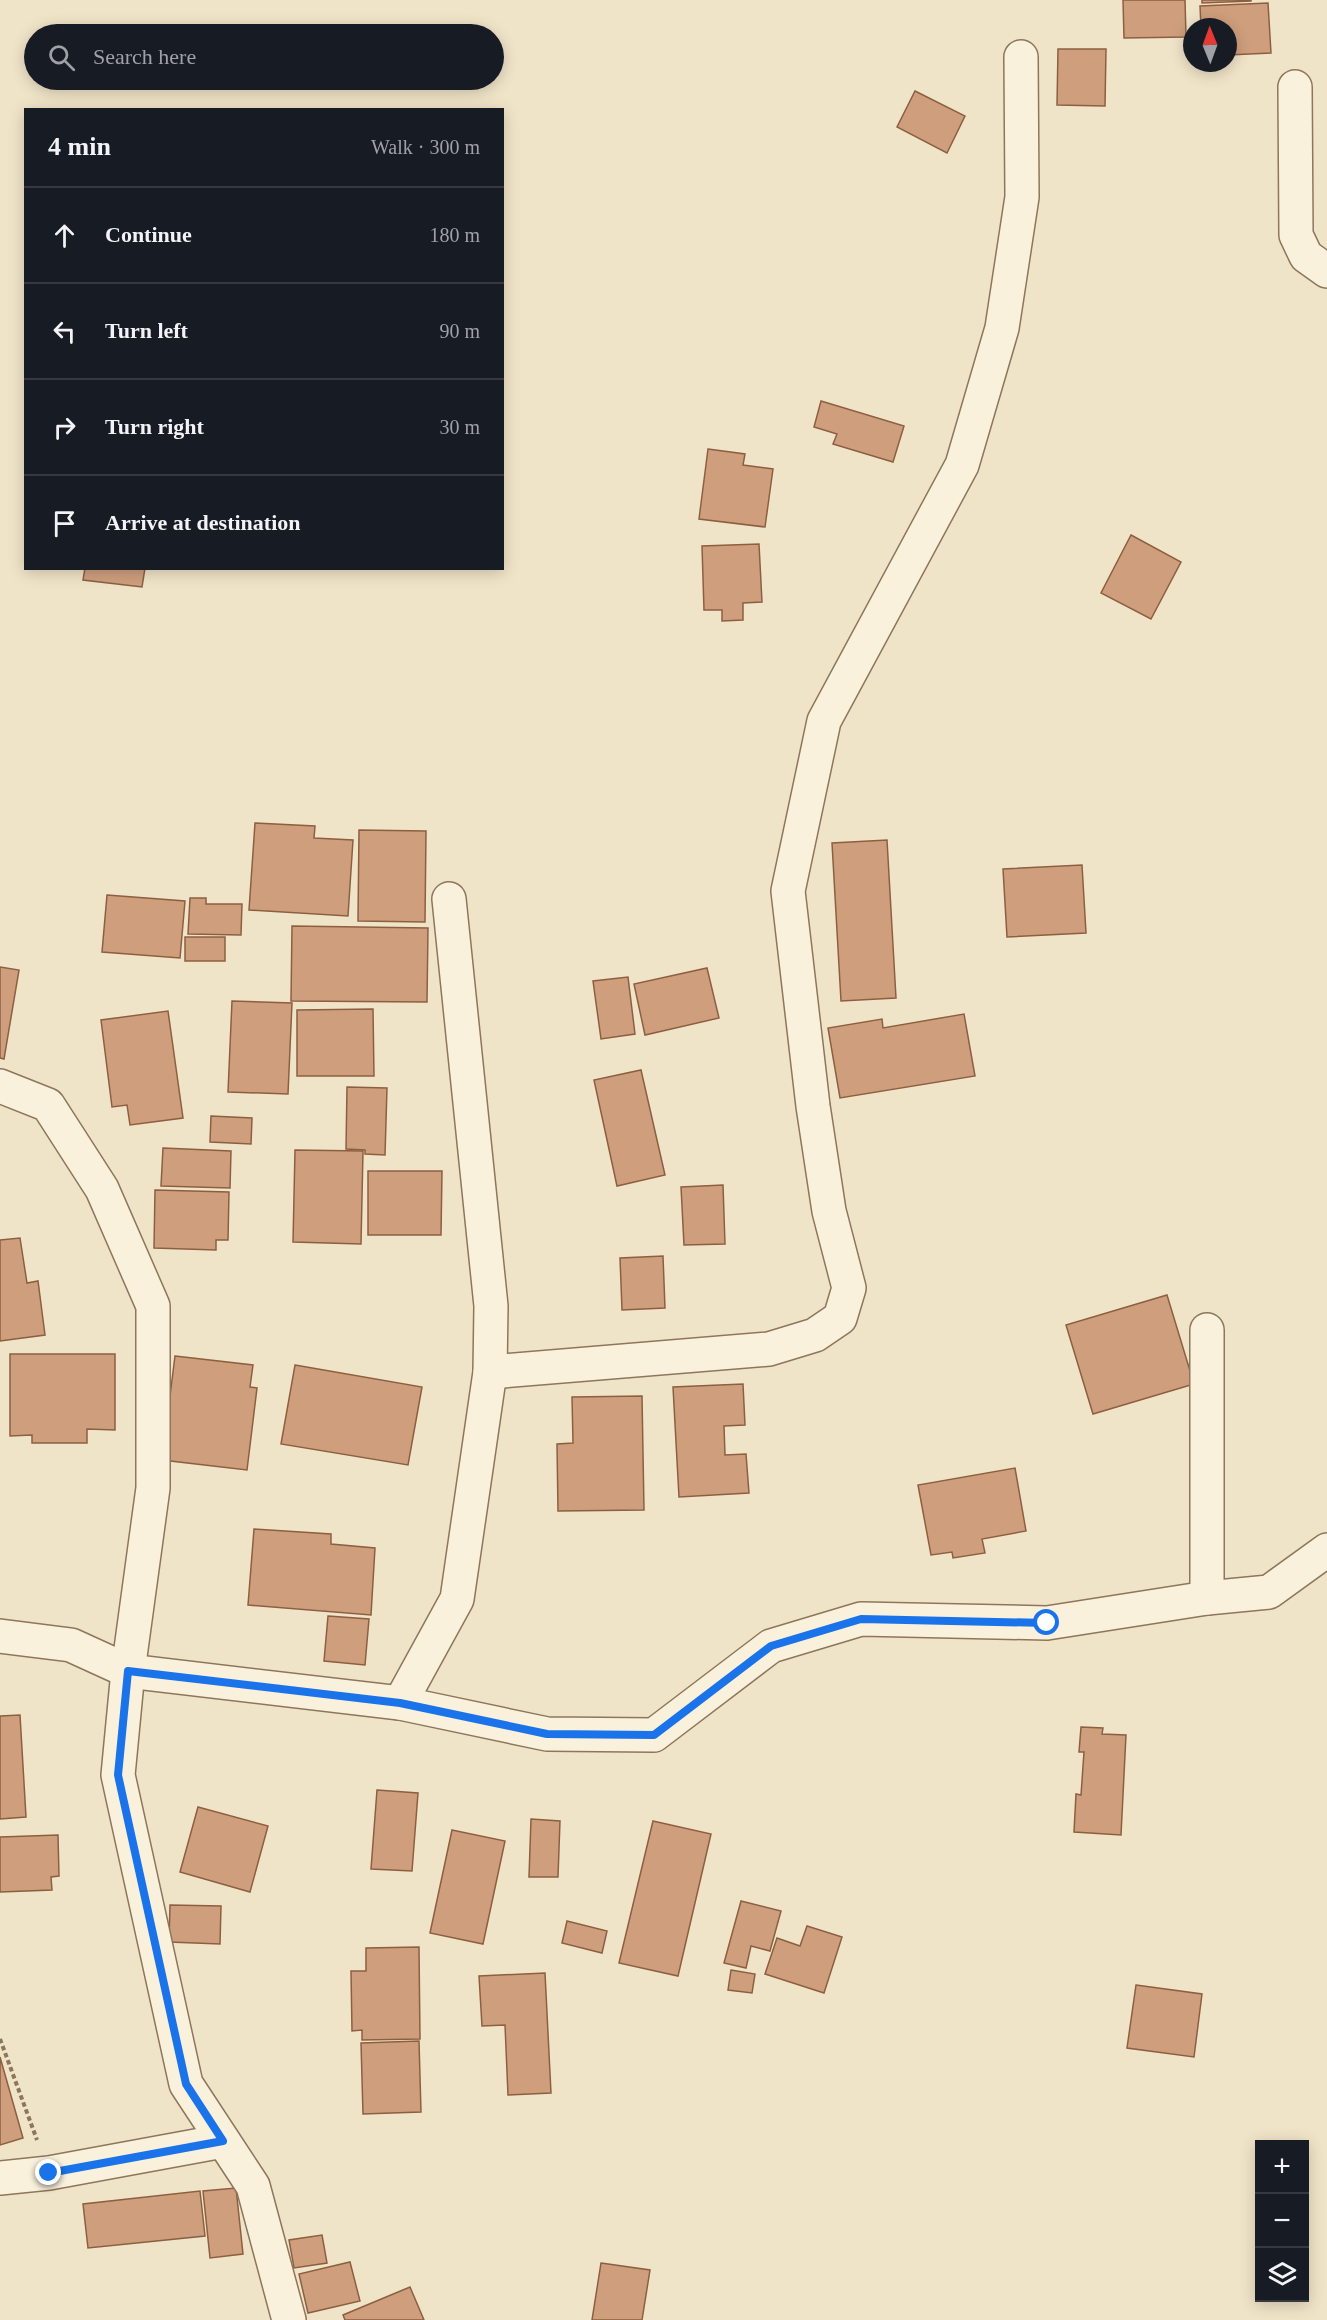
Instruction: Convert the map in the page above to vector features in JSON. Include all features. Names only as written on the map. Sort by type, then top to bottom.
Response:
[{"type":"street","points":[[490,1372],[769,1349],[815,1335],[840,1318],[849,1288],[829,1211],[813,1106],[788,891],[824,721],[962,465],[1002,328],[1022,197],[1022,57]]},
{"type":"street","points":[[1295,87],[1296,235],[1306,256],[1327,271]]},
{"type":"street","points":[[400,1703],[457,1599],[490,1372],[491,1306],[449,899]]},
{"type":"street","points":[[0,1086],[48,1105],[102,1188],[153,1306],[153,1488],[128,1671],[118,1775],[186,2084],[253,2186],[289,2320]]},
{"type":"street","points":[[1207,1330],[1207,1598]]},
{"type":"street","points":[[0,1636],[71,1644],[128,1671],[400,1703],[547,1734],[654,1735],[771,1646],[861,1619],[1047,1623],[1207,1598],[1269,1592],[1327,1550]]},
{"type":"street","points":[[0,2178],[49,2173],[223,2141]]},
{"type":"path","points":[[0,2039],[49,2173]]},
{"type":"building","points":[[1123,0],[1185,0],[1183,37],[1124,38]]},
{"type":"building","points":[[1202,0],[1251,0],[1251,1],[1202,3]]},
{"type":"building","points":[[1268,3],[1271,53],[1237,55],[1237,18],[1201,18],[1200,6]]},
{"type":"building","points":[[1058,49],[1106,49],[1105,106],[1057,105]]},
{"type":"building","points":[[915,91],[965,116],[947,153],[897,127]]},
{"type":"building","points":[[821,401],[904,426],[893,462],[833,444],[837,434],[814,427]]},
{"type":"building","points":[[708,449],[745,454],[743,465],[773,469],[765,527],[699,519]]},
{"type":"building","points":[[1131,535],[1181,562],[1151,619],[1101,593]]},
{"type":"building","points":[[759,544],[762,602],[743,603],[743,620],[722,621],[722,610],[704,610],[702,546]]},
{"type":"building","points":[[85,570],[145,570],[142,587],[83,580]]},
{"type":"building","points":[[255,823],[315,826],[314,838],[353,840],[348,916],[249,910]]},
{"type":"building","points":[[359,830],[426,831],[425,922],[358,921]]},
{"type":"building","points":[[887,840],[896,998],[841,1001],[832,843]]},
{"type":"building","points":[[1082,865],[1086,933],[1007,937],[1003,869]]},
{"type":"building","points":[[107,895],[185,901],[180,958],[102,952]]},
{"type":"building","points":[[190,898],[206,898],[206,904],[242,904],[241,935],[188,934]]},
{"type":"building","points":[[292,926],[428,928],[427,1002],[291,1001]]},
{"type":"building","points":[[185,937],[225,937],[225,961],[185,961]]},
{"type":"building","points":[[0,967],[19,970],[4,1059],[0,1058]]},
{"type":"building","points":[[707,968],[719,1018],[645,1035],[634,984]]},
{"type":"building","points":[[628,977],[635,1034],[601,1039],[593,981]]},
{"type":"building","points":[[232,1001],[292,1003],[288,1094],[228,1092]]},
{"type":"building","points":[[373,1009],[374,1076],[297,1076],[297,1010]]},
{"type":"building","points":[[168,1011],[183,1118],[130,1125],[127,1105],[112,1107],[101,1020]]},
{"type":"building","points":[[964,1014],[975,1076],[840,1098],[828,1028],[882,1019],[883,1028]]},
{"type":"building","points":[[641,1070],[665,1175],[617,1186],[594,1080]]},
{"type":"building","points":[[347,1087],[387,1088],[385,1155],[365,1154],[365,1150],[346,1149]]},
{"type":"building","points":[[211,1116],[252,1118],[251,1144],[210,1142]]},
{"type":"building","points":[[163,1148],[231,1151],[230,1188],[161,1186]]},
{"type":"building","points":[[295,1150],[363,1151],[361,1244],[293,1242]]},
{"type":"building","points":[[368,1171],[442,1171],[441,1235],[368,1235]]},
{"type":"building","points":[[723,1185],[725,1244],[684,1245],[681,1187]]},
{"type":"building","points":[[155,1190],[229,1192],[228,1240],[216,1240],[216,1250],[154,1248]]},
{"type":"building","points":[[20,1238],[27,1283],[38,1281],[45,1335],[0,1341],[0,1240]]},
{"type":"building","points":[[663,1256],[665,1308],[622,1310],[620,1258]]},
{"type":"building","points":[[1167,1295],[1194,1384],[1093,1414],[1066,1325]]},
{"type":"building","points":[[10,1354],[115,1354],[115,1430],[87,1429],[87,1443],[32,1443],[32,1435],[10,1436]]},
{"type":"building","points":[[175,1356],[253,1365],[250,1387],[257,1388],[247,1470],[162,1460]]},
{"type":"building","points":[[295,1365],[422,1387],[408,1465],[281,1444]]},
{"type":"building","points":[[743,1384],[745,1425],[724,1426],[725,1455],[746,1454],[749,1493],[679,1497],[673,1387]]},
{"type":"building","points":[[642,1396],[644,1510],[558,1511],[557,1444],[573,1443],[572,1397]]},
{"type":"building","points":[[1015,1468],[1026,1531],[982,1539],[985,1553],[953,1558],[952,1552],[931,1555],[918,1485]]},
{"type":"building","points":[[254,1529],[331,1534],[331,1544],[375,1548],[371,1615],[248,1605]]},
{"type":"building","points":[[328,1616],[369,1619],[365,1665],[324,1661]]},
{"type":"building","points":[[20,1715],[26,1817],[0,1819],[0,1716]]},
{"type":"building","points":[[1081,1727],[1103,1728],[1102,1734],[1126,1735],[1121,1835],[1074,1832],[1076,1794],[1081,1795],[1084,1752],[1079,1752]]},
{"type":"building","points":[[377,1790],[418,1793],[412,1871],[371,1869]]},
{"type":"building","points":[[198,1807],[268,1826],[250,1892],[180,1872]]},
{"type":"building","points":[[531,1819],[560,1821],[558,1877],[529,1877]]},
{"type":"building","points":[[653,1821],[711,1834],[678,1976],[619,1963]]},
{"type":"building","points":[[452,1830],[505,1841],[483,1944],[430,1933]]},
{"type":"building","points":[[58,1835],[59,1876],[51,1877],[52,1890],[0,1892],[0,1837]]},
{"type":"building","points":[[741,1901],[781,1911],[770,1951],[751,1946],[746,1968],[724,1963]]},
{"type":"building","points":[[170,1905],[221,1906],[220,1944],[169,1942]]},
{"type":"building","points":[[567,1921],[607,1931],[602,1953],[562,1943]]},
{"type":"building","points":[[807,1926],[842,1937],[824,1993],[765,1974],[777,1938],[800,1946]]},
{"type":"building","points":[[419,1947],[420,2039],[362,2040],[362,2030],[352,2031],[351,1971],[366,1971],[366,1948]]},
{"type":"building","points":[[731,1970],[755,1974],[752,1993],[728,1990]]},
{"type":"building","points":[[545,1973],[551,2093],[508,2095],[505,2025],[482,2026],[479,1976]]},
{"type":"building","points":[[1136,1985],[1202,1994],[1194,2057],[1127,2048]]},
{"type":"building","points":[[419,2041],[421,2112],[363,2114],[361,2043]]},
{"type":"building","points":[[0,2057],[23,2138],[0,2145]]},
{"type":"building","points":[[236,2188],[243,2254],[210,2258],[203,2191]]},
{"type":"building","points":[[200,2191],[205,2236],[88,2248],[83,2204]]},
{"type":"building","points":[[322,2235],[327,2263],[294,2268],[289,2240]]},
{"type":"building","points":[[350,2262],[360,2301],[308,2313],[299,2274]]},
{"type":"building","points":[[601,2263],[650,2270],[642,2320],[592,2320]]},
{"type":"building","points":[[410,2287],[424,2320],[345,2320],[343,2315]]},
{"type":"route","points":[[49,2173],[223,2141],[186,2084],[118,1775],[128,1671],[400,1703],[547,1734],[654,1735],[771,1646],[861,1619],[1047,1623]]}]
